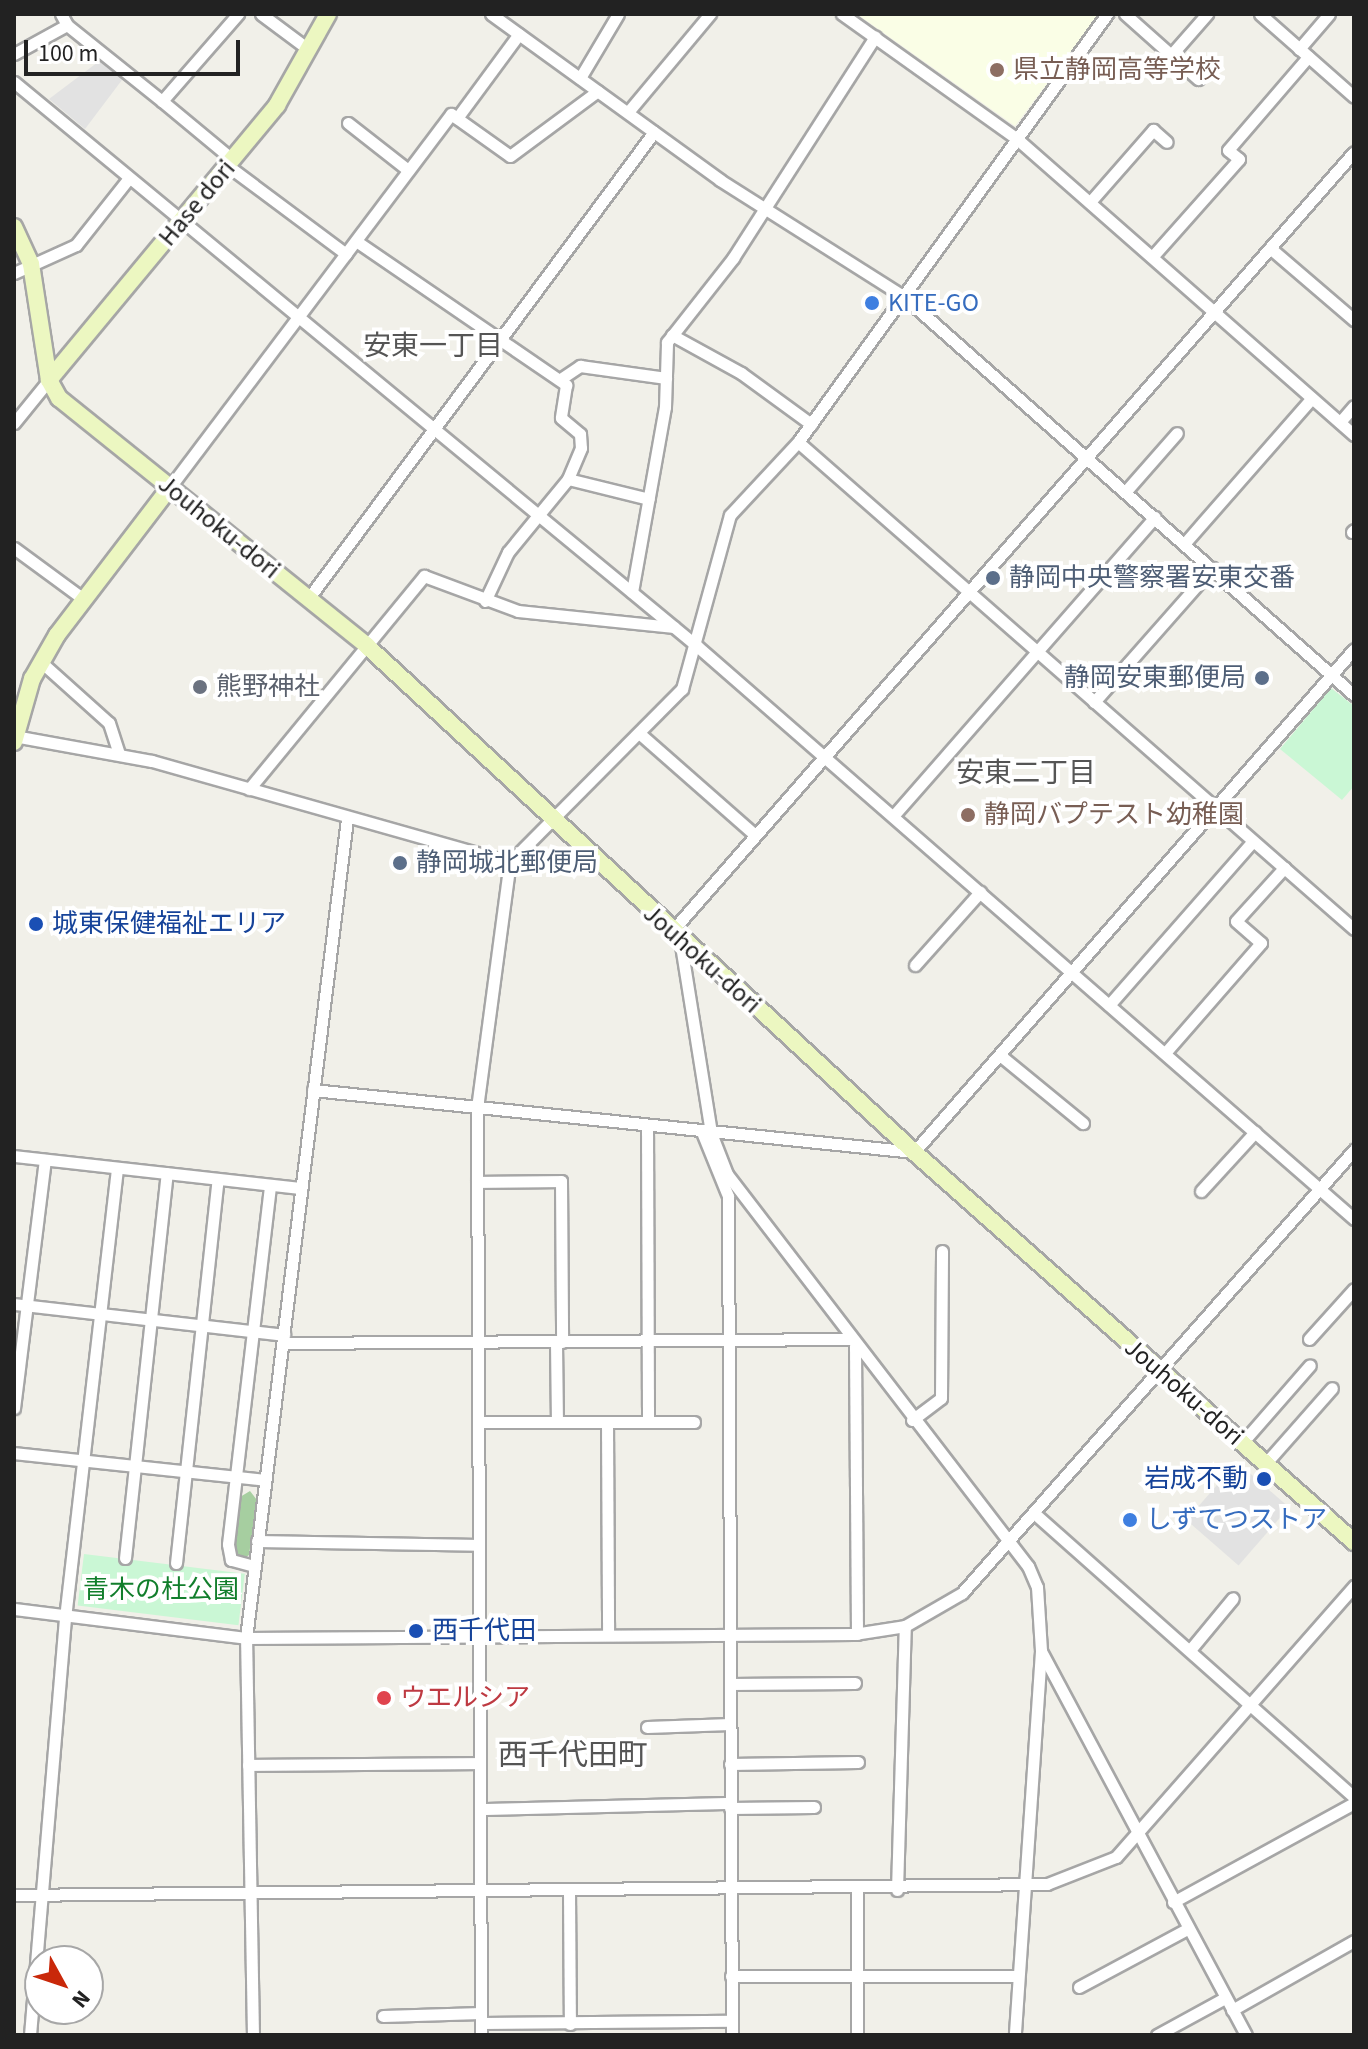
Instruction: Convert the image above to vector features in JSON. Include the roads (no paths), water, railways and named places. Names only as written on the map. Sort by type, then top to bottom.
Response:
[{"type":"street","points":[[162,101],[238,14]]},
{"type":"street","points":[[261,14],[308,49]]},
{"type":"street","name":"Hase dori","points":[[49,380],[277,105],[328,14]]},
{"type":"street","points":[[491,14],[763,208],[903,296],[1354,695]]},
{"type":"street","points":[[580,78],[618,14]]},
{"type":"street","points":[[628,112],[710,14]]},
{"type":"street","points":[[842,14],[1016,138],[1354,435]]},
{"type":"street","points":[[481,2024],[477,1108],[510,862],[682,689],[697,646],[723,528],[798,442],[1107,14]]},
{"type":"street","points":[[1125,14],[1198,79]]},
{"type":"street","points":[[1171,55],[1207,14]]},
{"type":"street","points":[[1152,257],[1239,159],[1228,150],[1304,53],[1329,14]]},
{"type":"street","points":[[1265,16],[1354,97]]},
{"type":"street","points":[[14,54],[64,19],[231,163],[346,254]]},
{"type":"street","points":[[457,118],[519,34]]},
{"type":"street","points":[[632,592],[649,499],[672,335],[763,208],[875,37]]},
{"type":"street","points":[[14,82],[697,646],[1354,1219]]},
{"type":"street","points":[[14,742],[41,662],[82,598],[301,317],[451,114],[510,156],[598,91]]},
{"type":"street","points":[[348,123],[408,170]]},
{"type":"street","points":[[1090,202],[1153,130],[1167,142]]},
{"type":"street","points":[[308,599],[654,132]]},
{"type":"street","points":[[732,2035],[728,1196],[707,1160],[706,1133],[676,935],[824,754],[1354,152]]},
{"type":"street","points":[[14,273],[76,245],[129,178]]},
{"type":"street","points":[[14,227],[31,264],[49,380],[14,423]]},
{"type":"street","points":[[356,241],[502,341],[562,378]]},
{"type":"street","points":[[1270,248],[1354,320]]},
{"type":"street","points":[[672,335],[741,373],[811,424]]},
{"type":"street","points":[[562,378],[580,366],[666,378]]},
{"type":"street","points":[[485,601],[508,552],[568,479],[581,448],[580,434],[561,418],[562,378]]},
{"type":"street","name":"Jouhoku-dori","points":[[49,380],[59,398],[367,646],[914,1152],[1354,1542]]},
{"type":"street","points":[[1184,544],[1312,398]]},
{"type":"street","points":[[1340,422],[1354,406]]},
{"type":"street","points":[[1126,491],[1177,433]]},
{"type":"street","points":[[798,442],[1354,929]]},
{"type":"street","points":[[568,479],[649,499]]},
{"type":"street","points":[[894,815],[1155,517]]},
{"type":"street","points":[[16,553],[82,598]]},
{"type":"street","points":[[1094,702],[1212,568]]},
{"type":"street","points":[[249,789],[424,576],[485,601],[598,624],[674,627]]},
{"type":"street","points":[[313,1090],[706,1133],[914,1152],[1354,649]]},
{"type":"street","points":[[41,662],[109,723],[119,753]]},
{"type":"street","points":[[639,733],[755,835]]},
{"type":"street","points":[[14,736],[119,753],[510,862]]},
{"type":"street","points":[[253,2035],[246,1638],[347,819]]},
{"type":"street","points":[[1109,1005],[1253,841]]},
{"type":"street","points":[[1165,1053],[1261,943],[1236,921],[1284,868]]},
{"type":"street","points":[[915,965],[980,892]]},
{"type":"street","points":[[1001,1056],[1083,1123]]},
{"type":"street","points":[[647,1126],[648,1422]]},
{"type":"street","points":[[1201,1191],[1255,1132]]},
{"type":"street","points":[[706,1133],[727,1174],[1008,1543],[1037,1587],[1041,1651],[1015,2035]]},
{"type":"street","points":[[14,1609],[65,1618],[246,1638],[857,1634],[905,1626],[944,1609],[1008,1543],[1354,1150]]},
{"type":"street","points":[[14,1156],[301,1188]]},
{"type":"street","points":[[14,1408],[20,1305],[45,1160]]},
{"type":"street","points":[[30,2035],[65,1618],[117,1168]]},
{"type":"street","points":[[125,1558],[167,1173]]},
{"type":"street","points":[[176,1563],[218,1179]]},
{"type":"street","points":[[477,1182],[561,1181],[557,1422]]},
{"type":"street","points":[[254,1566],[236,1564],[228,1553],[270,1185]]},
{"type":"street","points":[[912,1420],[941,1398],[942,1251]]},
{"type":"street","points":[[1309,1339],[1354,1289]]},
{"type":"street","points":[[20,1305],[253,1331],[283,1339],[852,1342]]},
{"type":"street","points":[[852,1342],[857,1634]]},
{"type":"street","points":[[1242,1443],[1310,1365]]},
{"type":"street","points":[[1265,1464],[1332,1388]]},
{"type":"street","points":[[479,1422],[694,1422]]},
{"type":"street","points":[[607,1422],[608,1634]]},
{"type":"street","points":[[14,1453],[265,1480]]},
{"type":"street","points":[[1034,1513],[1354,1797]]},
{"type":"street","points":[[257,1541],[352,1548],[479,1545]]},
{"type":"street","points":[[14,1895],[1024,1889],[1116,1857],[1354,1586]]},
{"type":"street","points":[[1190,1650],[1233,1598]]},
{"type":"street","points":[[897,1890],[905,1626]]},
{"type":"street","points":[[1041,1651],[1136,1836],[1246,2035]]},
{"type":"street","points":[[730,1684],[855,1683]]},
{"type":"street","points":[[647,1727],[730,1724]]},
{"type":"street","points":[[730,1764],[858,1762]]},
{"type":"street","points":[[248,1765],[480,1763]]},
{"type":"street","points":[[1173,1902],[1354,1803]]},
{"type":"street","points":[[481,1809],[814,1807]]},
{"type":"street","points":[[857,1890],[857,2035]]},
{"type":"street","points":[[569,1891],[570,2024]]},
{"type":"street","points":[[1079,1987],[1187,1929]]},
{"type":"street","points":[[1232,2010],[1354,1941]]},
{"type":"street","points":[[731,1976],[1018,1976]]},
{"type":"street","points":[[1157,2035],[1225,1998]]},
{"type":"street","points":[[383,2016],[481,2024],[732,2021]]},
{"type":"place","name":"県立静岡高等学校","points":[[997,70]]},
{"type":"place","name":"KITE-GO","points":[[872,303]]},
{"type":"place","name":"静岡中央警察署安東交番","points":[[993,578]]},
{"type":"place","name":"静岡安東郵便局","points":[[1262,678]]},
{"type":"place","name":"熊野神社","points":[[200,687]]},
{"type":"place","name":"静岡バプテスト幼稚園","points":[[968,815]]},
{"type":"place","name":"静岡城北郵便局","points":[[400,863]]},
{"type":"place","name":"城東保健福祉エリア","points":[[36,924]]},
{"type":"place","name":"岩成不動","points":[[1264,1479]]},
{"type":"place","name":"しずてつストア","points":[[1130,1520]]},
{"type":"place","name":"西千代田","points":[[416,1631]]},
{"type":"place","name":"ウエルシア","points":[[384,1698]]},
{"type":"district","name":"安東一丁目","points":[[433,346]]},
{"type":"district","name":"安東二丁目","points":[[1026,773]]},
{"type":"district","name":"西千代田町","points":[[573,1756]]},
{"type":"park label","name":"青木の杜公園","points":[[161,1590]]}]
